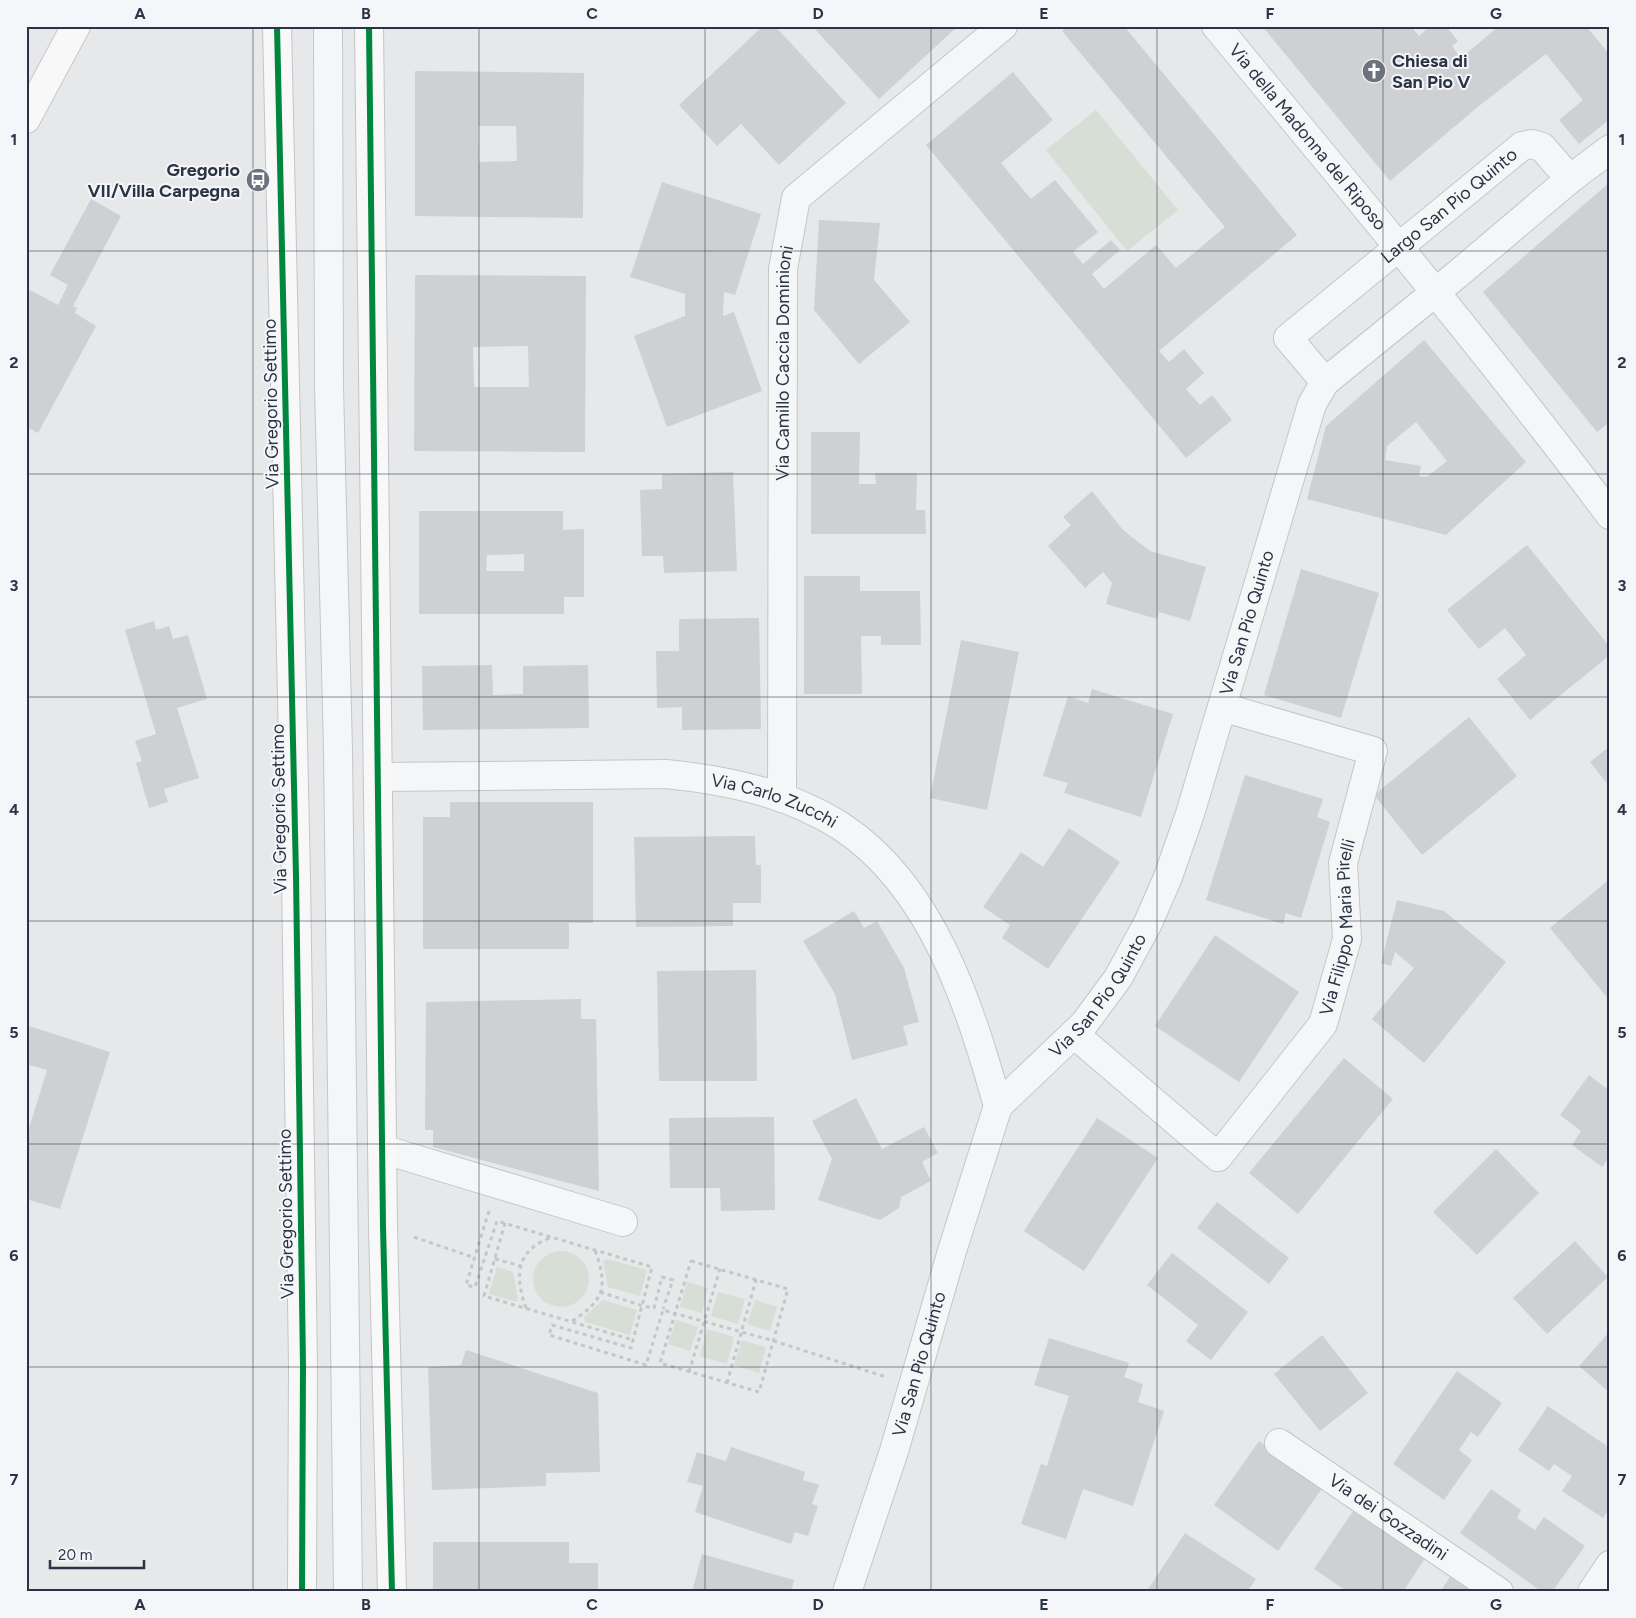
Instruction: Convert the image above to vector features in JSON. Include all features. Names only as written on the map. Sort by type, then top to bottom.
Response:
[{"type":"main road","points":[[26,119],[76,26]]},
{"type":"main road","name":"Via Gregorio Settimo","points":[[277,26],[296,905],[303,1366],[302,1592]]},
{"type":"main road","points":[[369,26],[383,1226],[392,1592]]},
{"type":"street","points":[[328,26],[329,376],[338,750],[348,1592]]},
{"type":"street","name":"Via Camillo Caccia Dominioni","points":[[782,798],[783,269],[796,198],[1003,26]]},
{"type":"street","name":"Via della Madonna del Riposo","points":[[1216,26],[1435,292]]},
{"type":"street","name":"Largo San Pio Quinto","points":[[1325,382],[1288,338],[1522,146],[1532,144],[1542,147],[1570,179]]},
{"type":"street","points":[[1325,382],[1570,179],[1610,149]]},
{"type":"street","points":[[1435,292],[1559,447],[1610,515]]},
{"type":"street","name":"Via San Pio Quinto","points":[[847,1592],[894,1451],[952,1251],[998,1106],[1074,1034],[1095,1010],[1118,978],[1148,923],[1179,846],[1312,404],[1325,382]]},
{"type":"street","name":"Via Filippo Maria Pirelli","points":[[1074,1034],[1218,1157],[1322,1024],[1348,939],[1343,863],[1373,751],[1222,707]]},
{"type":"street","name":"Via Carlo Zucchi","points":[[379,777],[666,774],[736,784],[782,798],[822,816],[876,855],[911,896],[943,951],[960,988],[977,1034],[998,1106]]},
{"type":"street","points":[[382,1149],[623,1222]]},
{"type":"street","name":"Via dei Gozzadini","points":[[1279,1444],[1499,1592]]},
{"type":"street","points":[[1592,1592],[1610,1564]]},
{"type":"path","points":[[383,1226],[475,1258],[466,1285],[475,1287],[498,1221],[652,1267],[643,1306],[632,1348],[552,1325],[550,1335],[646,1365],[673,1280],[662,1277],[654,1308],[643,1306],[600,1292]]},
{"type":"path","points":[[505,1223],[484,1296],[634,1340]]},
{"type":"path","points":[[526,1308],[520,1290],[521,1266],[532,1248],[552,1237]]},
{"type":"path","points":[[572,1322],[588,1311],[603,1286],[602,1272],[595,1250]]},
{"type":"path","points":[[495,1259],[521,1266]]},
{"type":"path","points":[[691,1261],[756,1280],[788,1289],[759,1392],[660,1363],[691,1261]]},
{"type":"path","points":[[689,1372],[720,1270]]},
{"type":"path","points":[[727,1383],[756,1280]]},
{"type":"path","points":[[663,1310],[742,1332],[913,1386]]},
{"type":"shaded area","points":[[1096,110],[1178,210],[1127,251],[1046,150]]},
{"type":"shaded area","points":[[561,1251],[572,1253],[581,1259],[587,1268],[589,1279],[587,1290],[581,1299],[572,1305],[561,1307],[550,1305],[541,1299],[535,1290],[533,1279],[535,1268],[541,1259],[550,1253]]},
{"type":"shaded area","points":[[607,1259],[647,1270],[640,1296],[608,1287],[603,1261]]},
{"type":"shaded area","points":[[497,1267],[513,1272],[518,1298],[516,1302],[489,1294]]},
{"type":"shaded area","points":[[687,1282],[708,1288],[702,1313],[680,1307]]},
{"type":"shaded area","points":[[718,1292],[745,1299],[738,1324],[711,1316]]},
{"type":"shaded area","points":[[603,1300],[637,1310],[630,1335],[585,1322],[584,1317]]},
{"type":"shaded area","points":[[755,1300],[777,1307],[770,1331],[747,1324]]},
{"type":"shaded area","points":[[676,1320],[698,1327],[690,1351],[668,1344]]},
{"type":"shaded area","points":[[707,1329],[734,1337],[727,1364],[700,1356]]},
{"type":"shaded area","points":[[742,1340],[766,1347],[759,1373],[734,1365]]},
{"type":"building","points":[[763,26],[775,26],[846,103],[779,165],[741,124],[717,146],[679,105]]},
{"type":"building","points":[[812,26],[958,26],[879,99]]},
{"type":"building","points":[[1068,26],[1124,26],[1297,235],[1159,351],[1169,362],[1184,349],[1204,373],[1186,389],[1200,405],[1212,395],[1232,420],[1186,458],[926,145],[1013,72],[1053,120],[1001,163],[1031,199],[1055,180],[1098,232],[1073,252],[1083,264],[1111,240],[1120,250],[1092,274],[1104,289],[1156,245],[1176,268],[1225,227],[1062,31]]},
{"type":"building","name":"Chiesa di San Pio V","points":[[1262,26],[1411,26],[1419,36],[1430,26],[1446,26],[1458,41],[1452,46],[1461,58],[1499,26],[1586,26],[1610,55],[1610,119],[1579,144],[1559,120],[1583,100],[1546,54],[1479,106],[1390,181]]},
{"type":"building","points":[[415,71],[584,73],[583,218],[415,216]],"holes":[[[478,126],[516,126],[517,161],[479,162]]]},
{"type":"building","points":[[662,182],[761,214],[735,295],[724,292],[723,316],[734,312],[762,391],[667,427],[634,336],[685,316],[685,294],[630,277]]},
{"type":"building","points":[[1610,182],[1610,422],[1597,432],[1483,292]]},
{"type":"building","points":[[91,199],[121,216],[73,306],[77,308],[75,313],[96,326],[38,433],[26,427],[26,296],[30,290],[58,305],[68,285],[50,275]]},
{"type":"building","points":[[819,220],[880,223],[874,280],[910,322],[859,364],[814,310]]},
{"type":"building","points":[[415,275],[586,276],[585,452],[414,451]],"holes":[[[528,346],[529,387],[474,387],[473,347]]]},
{"type":"building","points":[[1424,340],[1526,462],[1446,535],[1307,499],[1326,426]],"holes":[[[1416,422],[1447,461],[1427,477],[1419,476],[1421,466],[1385,460],[1387,446]]]},
{"type":"building","points":[[811,432],[860,432],[859,484],[876,484],[875,473],[917,473],[916,510],[925,510],[926,534],[811,534]]},
{"type":"building","points":[[733,472],[737,571],[664,573],[663,556],[642,556],[640,490],[662,489],[662,474]]},
{"type":"building","points":[[1092,491],[1123,530],[1150,551],[1206,567],[1190,621],[1159,612],[1157,619],[1106,604],[1112,583],[1103,572],[1085,588],[1048,546],[1071,525],[1063,517]]},
{"type":"building","points":[[419,511],[563,511],[563,530],[584,529],[584,597],[564,597],[564,614],[419,614]],"holes":[[[524,554],[524,571],[486,571],[487,555]]]},
{"type":"building","points":[[1527,545],[1610,647],[1610,655],[1530,720],[1497,679],[1526,655],[1505,628],[1479,649],[1447,610]]},
{"type":"building","points":[[1301,569],[1379,593],[1341,718],[1264,695]]},
{"type":"building","points":[[804,576],[860,576],[860,591],[920,591],[921,645],[881,645],[881,636],[861,636],[862,694],[804,694]]},
{"type":"building","points":[[759,618],[761,729],[682,730],[682,707],[657,708],[656,651],[679,651],[679,619]]},
{"type":"building","points":[[154,621],[156,630],[169,626],[173,639],[188,635],[207,699],[177,708],[199,778],[164,789],[168,802],[149,808],[136,763],[142,761],[135,741],[156,734],[125,630]]},
{"type":"building","points":[[961,640],[1019,652],[987,810],[930,798]]},
{"type":"building","points":[[492,665],[493,695],[523,694],[523,666],[588,665],[589,728],[423,730],[422,666]]},
{"type":"building","points":[[1092,689],[1173,714],[1141,817],[1064,793],[1068,783],[1043,776],[1068,696],[1088,703]]},
{"type":"building","points":[[1469,717],[1517,776],[1422,855],[1374,795]]},
{"type":"building","points":[[1610,746],[1610,787],[1590,762]]},
{"type":"building","points":[[1245,775],[1323,799],[1317,817],[1330,822],[1301,918],[1286,913],[1283,924],[1206,900]]},
{"type":"building","points":[[450,802],[593,802],[593,923],[569,923],[569,949],[423,949],[423,817],[450,817]]},
{"type":"building","points":[[1069,828],[1120,862],[1048,969],[1002,938],[1010,925],[983,907],[1021,852],[1043,867]]},
{"type":"building","points":[[755,836],[756,865],[761,865],[761,903],[733,903],[733,926],[636,927],[634,837]]},
{"type":"building","points":[[1610,879],[1610,1001],[1550,928]]},
{"type":"building","points":[[1397,900],[1444,911],[1506,962],[1424,1063],[1372,1019],[1414,968],[1395,952],[1391,966],[1381,963]]},
{"type":"building","points":[[854,911],[864,928],[877,921],[904,968],[919,1022],[903,1026],[908,1045],[852,1060],[835,994],[803,941]]},
{"type":"building","points":[[1215,935],[1299,992],[1239,1082],[1155,1026]]},
{"type":"building","points":[[756,970],[757,1081],[659,1081],[657,971]]},
{"type":"building","points":[[581,999],[581,1019],[596,1019],[599,1191],[433,1147],[433,1130],[425,1130],[426,1002]]},
{"type":"building","points":[[26,1025],[110,1052],[60,1209],[26,1199],[26,1138],[47,1070],[26,1064]]},
{"type":"building","points":[[1344,1058],[1393,1099],[1298,1214],[1249,1173]]},
{"type":"building","points":[[1589,1075],[1610,1091],[1610,1156],[1602,1167],[1572,1145],[1581,1131],[1560,1115]]},
{"type":"building","points":[[856,1098],[882,1149],[924,1127],[938,1153],[922,1162],[931,1181],[901,1197],[899,1208],[880,1220],[818,1200],[832,1159],[812,1121]]},
{"type":"building","points":[[774,1117],[775,1210],[721,1211],[720,1188],[670,1188],[669,1118]]},
{"type":"building","points":[[1097,1118],[1158,1158],[1084,1271],[1024,1231]]},
{"type":"building","points":[[1496,1149],[1539,1193],[1477,1255],[1433,1212]]},
{"type":"building","points":[[1217,1202],[1289,1258],[1269,1284],[1197,1228]]},
{"type":"building","points":[[1575,1241],[1608,1277],[1547,1334],[1513,1298]]},
{"type":"building","points":[[1172,1253],[1248,1312],[1211,1360],[1186,1341],[1198,1325],[1147,1285]]},
{"type":"building","points":[[1610,1331],[1610,1393],[1579,1366]]},
{"type":"building","points":[[1322,1335],[1368,1393],[1320,1431],[1274,1374]]},
{"type":"building","points":[[1049,1338],[1129,1363],[1124,1377],[1143,1384],[1138,1402],[1164,1411],[1133,1506],[1083,1489],[1066,1539],[1021,1524],[1041,1464],[1047,1466],[1069,1396],[1034,1385]]},
{"type":"building","points":[[466,1350],[598,1393],[600,1472],[546,1473],[546,1486],[432,1490],[428,1367],[461,1365]]},
{"type":"building","points":[[1457,1371],[1502,1403],[1478,1437],[1471,1432],[1459,1450],[1472,1460],[1444,1500],[1393,1464]]},
{"type":"building","points":[[1548,1406],[1610,1448],[1610,1507],[1603,1518],[1562,1491],[1572,1476],[1554,1464],[1549,1471],[1518,1450]]},
{"type":"building","points":[[1259,1441],[1323,1487],[1278,1551],[1214,1505]]},
{"type":"building","points":[[731,1447],[805,1472],[803,1480],[819,1485],[812,1504],[818,1506],[808,1536],[795,1532],[791,1544],[695,1512],[703,1486],[687,1482],[697,1452],[726,1461]]},
{"type":"building","points":[[1491,1489],[1521,1510],[1517,1518],[1535,1530],[1544,1517],[1585,1546],[1552,1592],[1542,1592],[1460,1533]]},
{"type":"building","points":[[1353,1511],[1425,1558],[1403,1592],[1348,1592],[1314,1569]]},
{"type":"building","points":[[1185,1533],[1256,1579],[1247,1592],[1147,1591]]},
{"type":"building","points":[[433,1542],[569,1542],[569,1563],[598,1563],[598,1592],[433,1592]]},
{"type":"building","points":[[702,1554],[794,1580],[791,1592],[692,1592]]},
{"type":"building","points":[[1452,1574],[1479,1592],[1440,1592]]},
{"type":"cycle path","points":[[277,26],[296,876],[303,1366],[302,1592]]},
{"type":"cycle path","points":[[369,26],[383,1226],[392,1592]]},
{"type":"place","name":"Chiesa di San Pio V","points":[[1374,71]]},
{"type":"place","name":"Gregorio VII/Villa Carpegna","points":[[258,180]]}]
